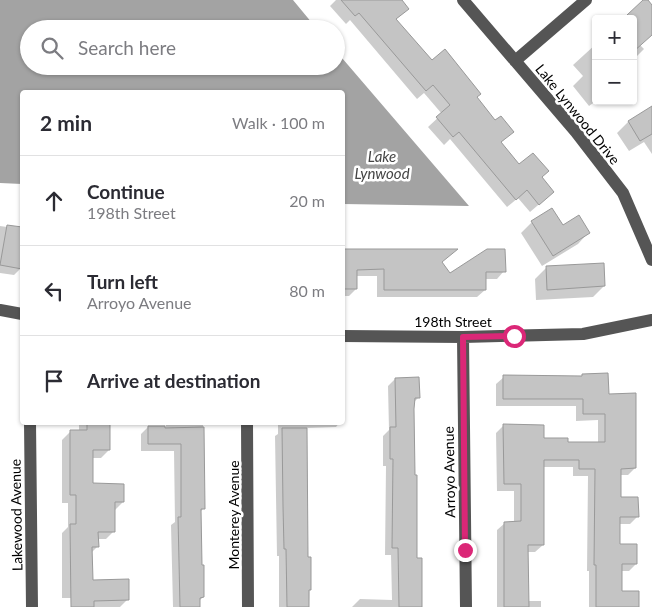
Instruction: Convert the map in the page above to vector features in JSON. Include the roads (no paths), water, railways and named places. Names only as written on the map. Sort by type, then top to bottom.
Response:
[{"type":"street","name":"Lake Lynwood Drive","points":[[463,0],[576,132],[623,193],[652,260]]},
{"type":"street","points":[[514,61],[586,0]]},
{"type":"street","points":[[0,310],[20,314]]},
{"type":"street","name":"198th Street","points":[[345,336],[463,337],[583,334],[652,320]]},
{"type":"street","name":"Arroyo Avenue","points":[[463,337],[466,607]]},
{"type":"street","name":"Lakewood Avenue","points":[[30,425],[32,607]]},
{"type":"street","name":"Monterey Avenue","points":[[247,425],[248,607]]},
{"type":"water","name":"Lake Lynwood","points":[[0,0],[293,0],[310,20],[20,20],[20,75],[345,75],[345,61],[469,206],[345,204],[345,90],[20,90],[20,184],[0,183]]}]
